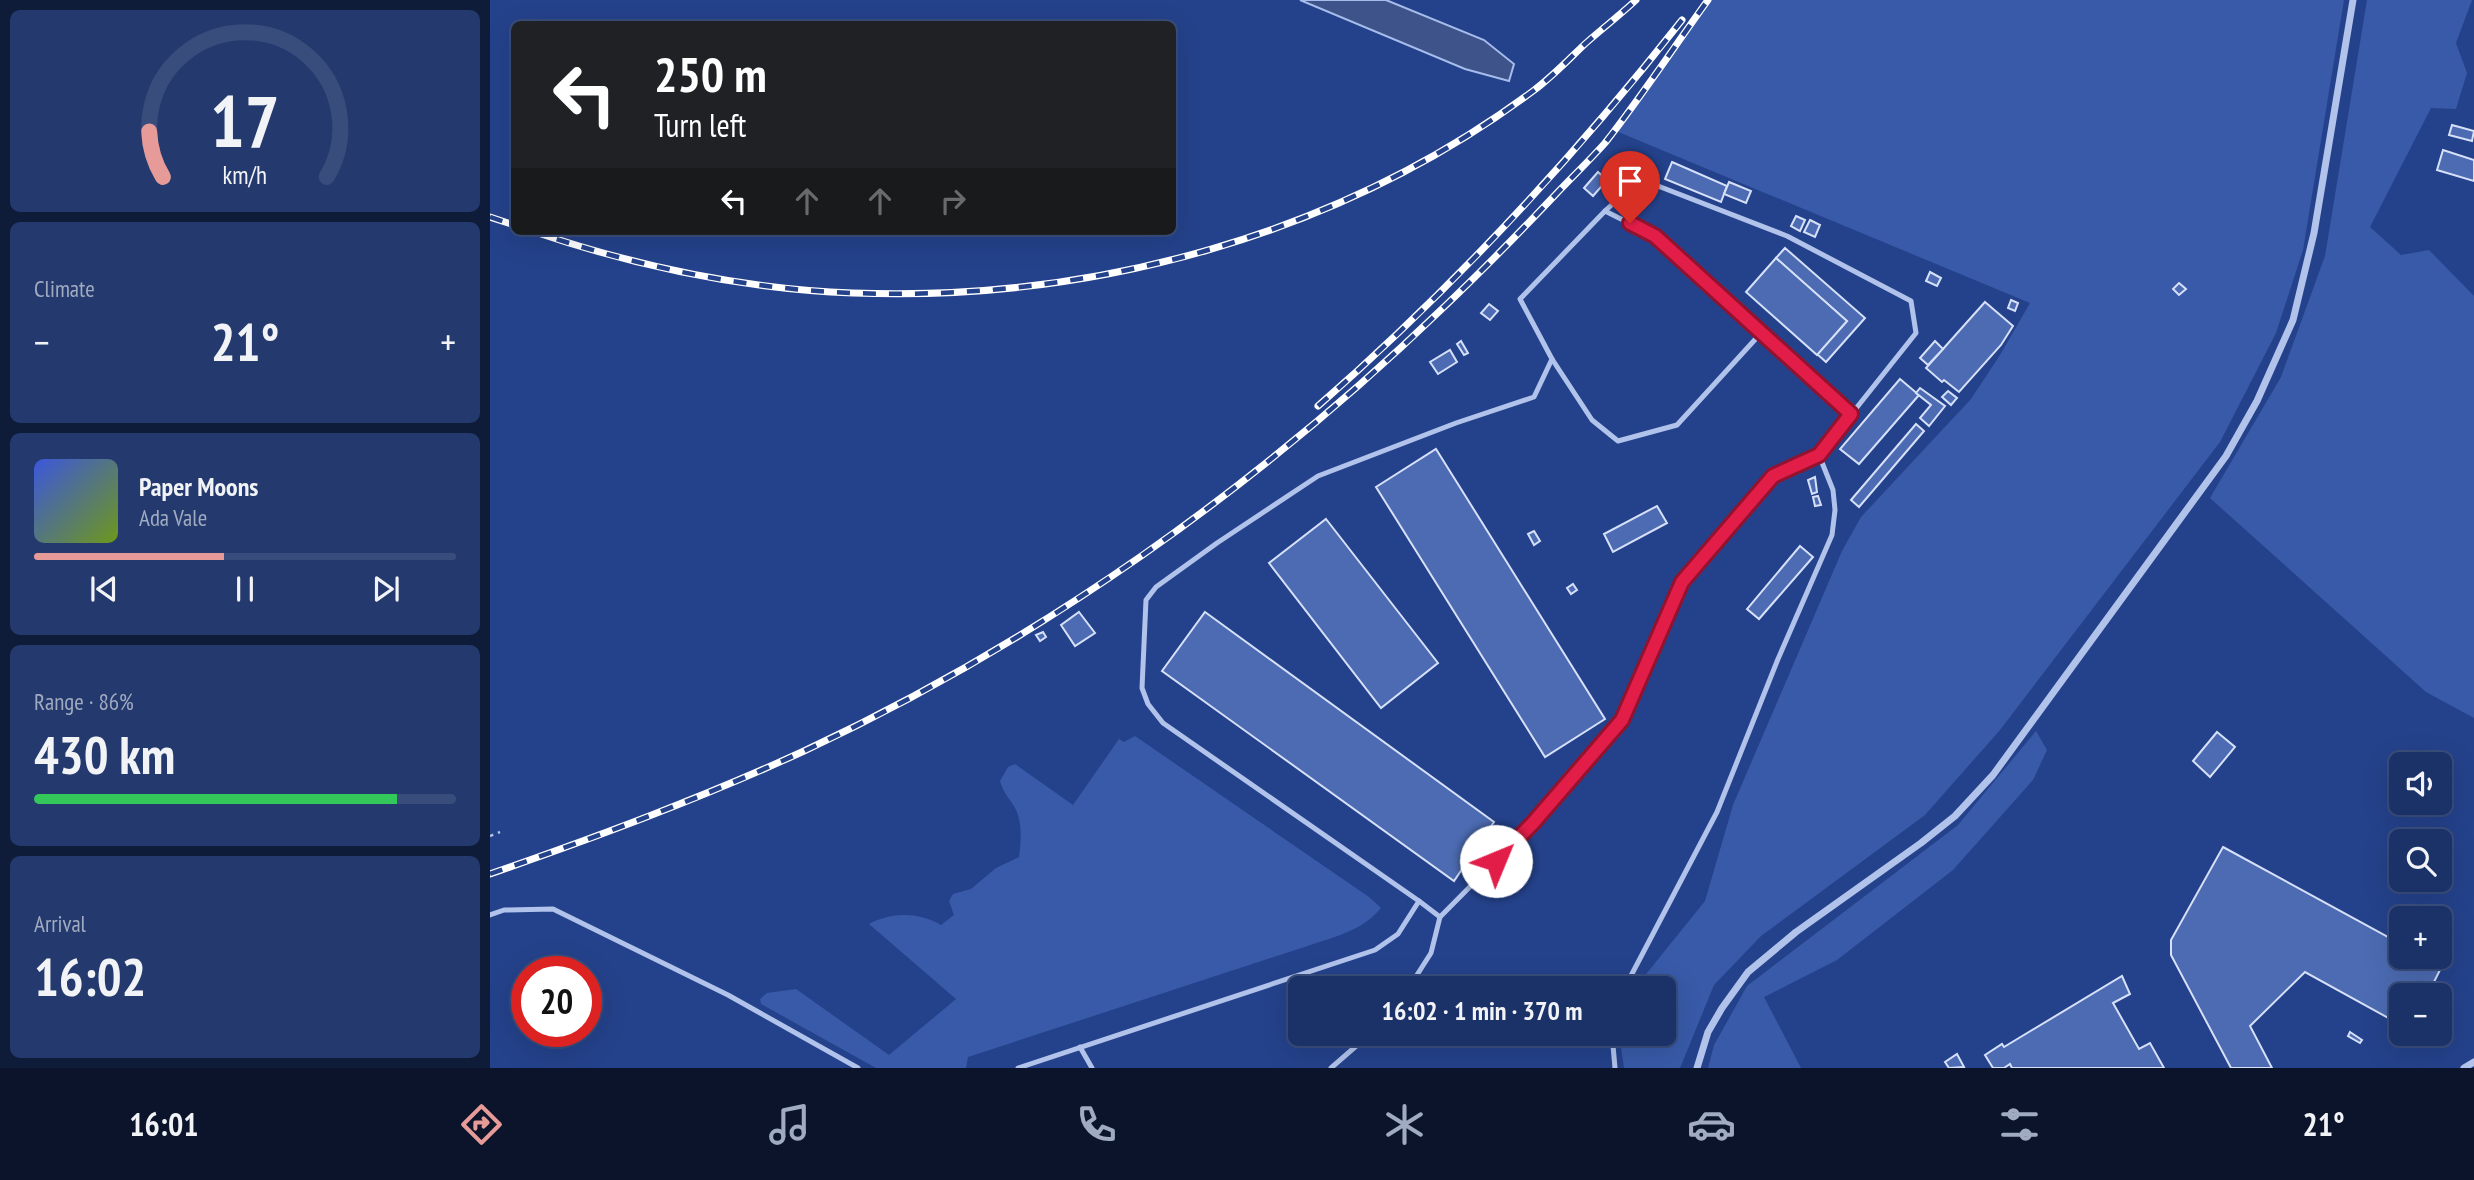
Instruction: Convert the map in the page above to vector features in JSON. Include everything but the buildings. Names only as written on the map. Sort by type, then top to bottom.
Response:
[{"type":"street","points":[[1697,1068],[1708,1032],[1748,972],[1796,932],[1955,816],[1993,775],[2226,456],[2257,401],[2294,320],[2314,233],[2353,0]]},
{"type":"street","points":[[2464,1068],[2474,1062]]},
{"type":"lane","points":[[1417,976],[1432,953],[1440,917],[1533,823],[1622,720],[1682,582],[1773,476],[1819,455],[1916,334],[1911,301],[1787,236],[1640,179],[1605,211],[1520,299],[1552,359],[1592,420],[1618,440],[1677,425],[1761,333]]},
{"type":"lane","points":[[1605,211],[1655,236],[1851,414]]},
{"type":"lane","points":[[1440,917],[1163,723],[1148,704],[1142,688],[1146,600],[1156,587],[1217,542],[1318,476],[1456,423],[1534,397],[1552,359]]},
{"type":"lane","points":[[1631,976],[1717,813],[1777,659],[1832,534],[1835,510],[1833,490],[1819,455]]},
{"type":"lane","points":[[1018,1068],[1375,950],[1398,934],[1419,901]]},
{"type":"lane","points":[[490,915],[504,910],[553,909],[728,995],[859,1068]]},
{"type":"lane","points":[[1331,1068],[1356,1046]]},
{"type":"lane","points":[[1613,1046],[1615,1068]]},
{"type":"lane","points":[[1080,1047],[1092,1068]]},
{"type":"path","points":[[490,836],[500,832]]},
{"type":"shaded area","points":[[1300,0],[1386,0],[1484,40],[1514,64],[1509,81],[1465,69]]},
{"type":"shaded area","points":[[1710,0],[2344,0],[2303,250],[2276,333],[2220,442],[2000,730],[1925,815],[1761,936],[1714,985],[1680,1068],[1624,1068],[1621,1046],[1676,1046],[1676,976],[1644,976],[1705,901],[1733,805],[1842,551],[1861,517],[1971,399],[2030,303],[1616,131]]},
{"type":"shaded area","points":[[2367,0],[2472,0],[2456,43],[2467,73],[2456,109],[2431,108],[2370,227],[2401,255],[2429,250],[2474,296],[2474,718],[2426,692],[2210,498],[2281,377],[2325,256]]},
{"type":"shaded area","points":[[2036,731],[2047,750],[2033,780],[1953,870],[1837,960],[1764,997],[1801,1068],[1708,1068],[1714,1045],[1747,986],[1958,825]]},
{"type":"shaded area","points":[[1135,736],[1369,897],[1381,908],[1354,929],[1335,937],[968,1057],[966,1068],[876,1068],[761,1004],[760,999],[767,993],[796,989],[889,1055],[956,999],[869,924],[887,917],[905,915],[941,925],[954,915],[949,901],[953,894],[971,889],[996,868],[1019,857],[1019,818],[1000,781],[1008,767],[1015,764],[1073,805],[1119,739],[1124,742]]},
{"type":"railway","points":[[544,235],[610,255],[690,274],[812,291],[943,293],[1033,285],[1122,271],[1210,249],[1296,221],[1379,185],[1458,141],[1533,91],[1636,0]]},
{"type":"railway","points":[[490,874],[727,785],[892,708],[1061,610],[1222,498],[1372,373],[1444,307],[1515,236],[1605,143],[1708,0]]},
{"type":"railway","points":[[1318,406],[1416,316],[1509,222],[1597,123],[1682,20]]},
{"type":"railway","points":[[490,217],[511,224]]},
{"type":"route","points":[[1496,861],[1533,823],[1622,720],[1682,582],[1773,476],[1819,455],[1851,414],[1655,236],[1630,223]]}]
